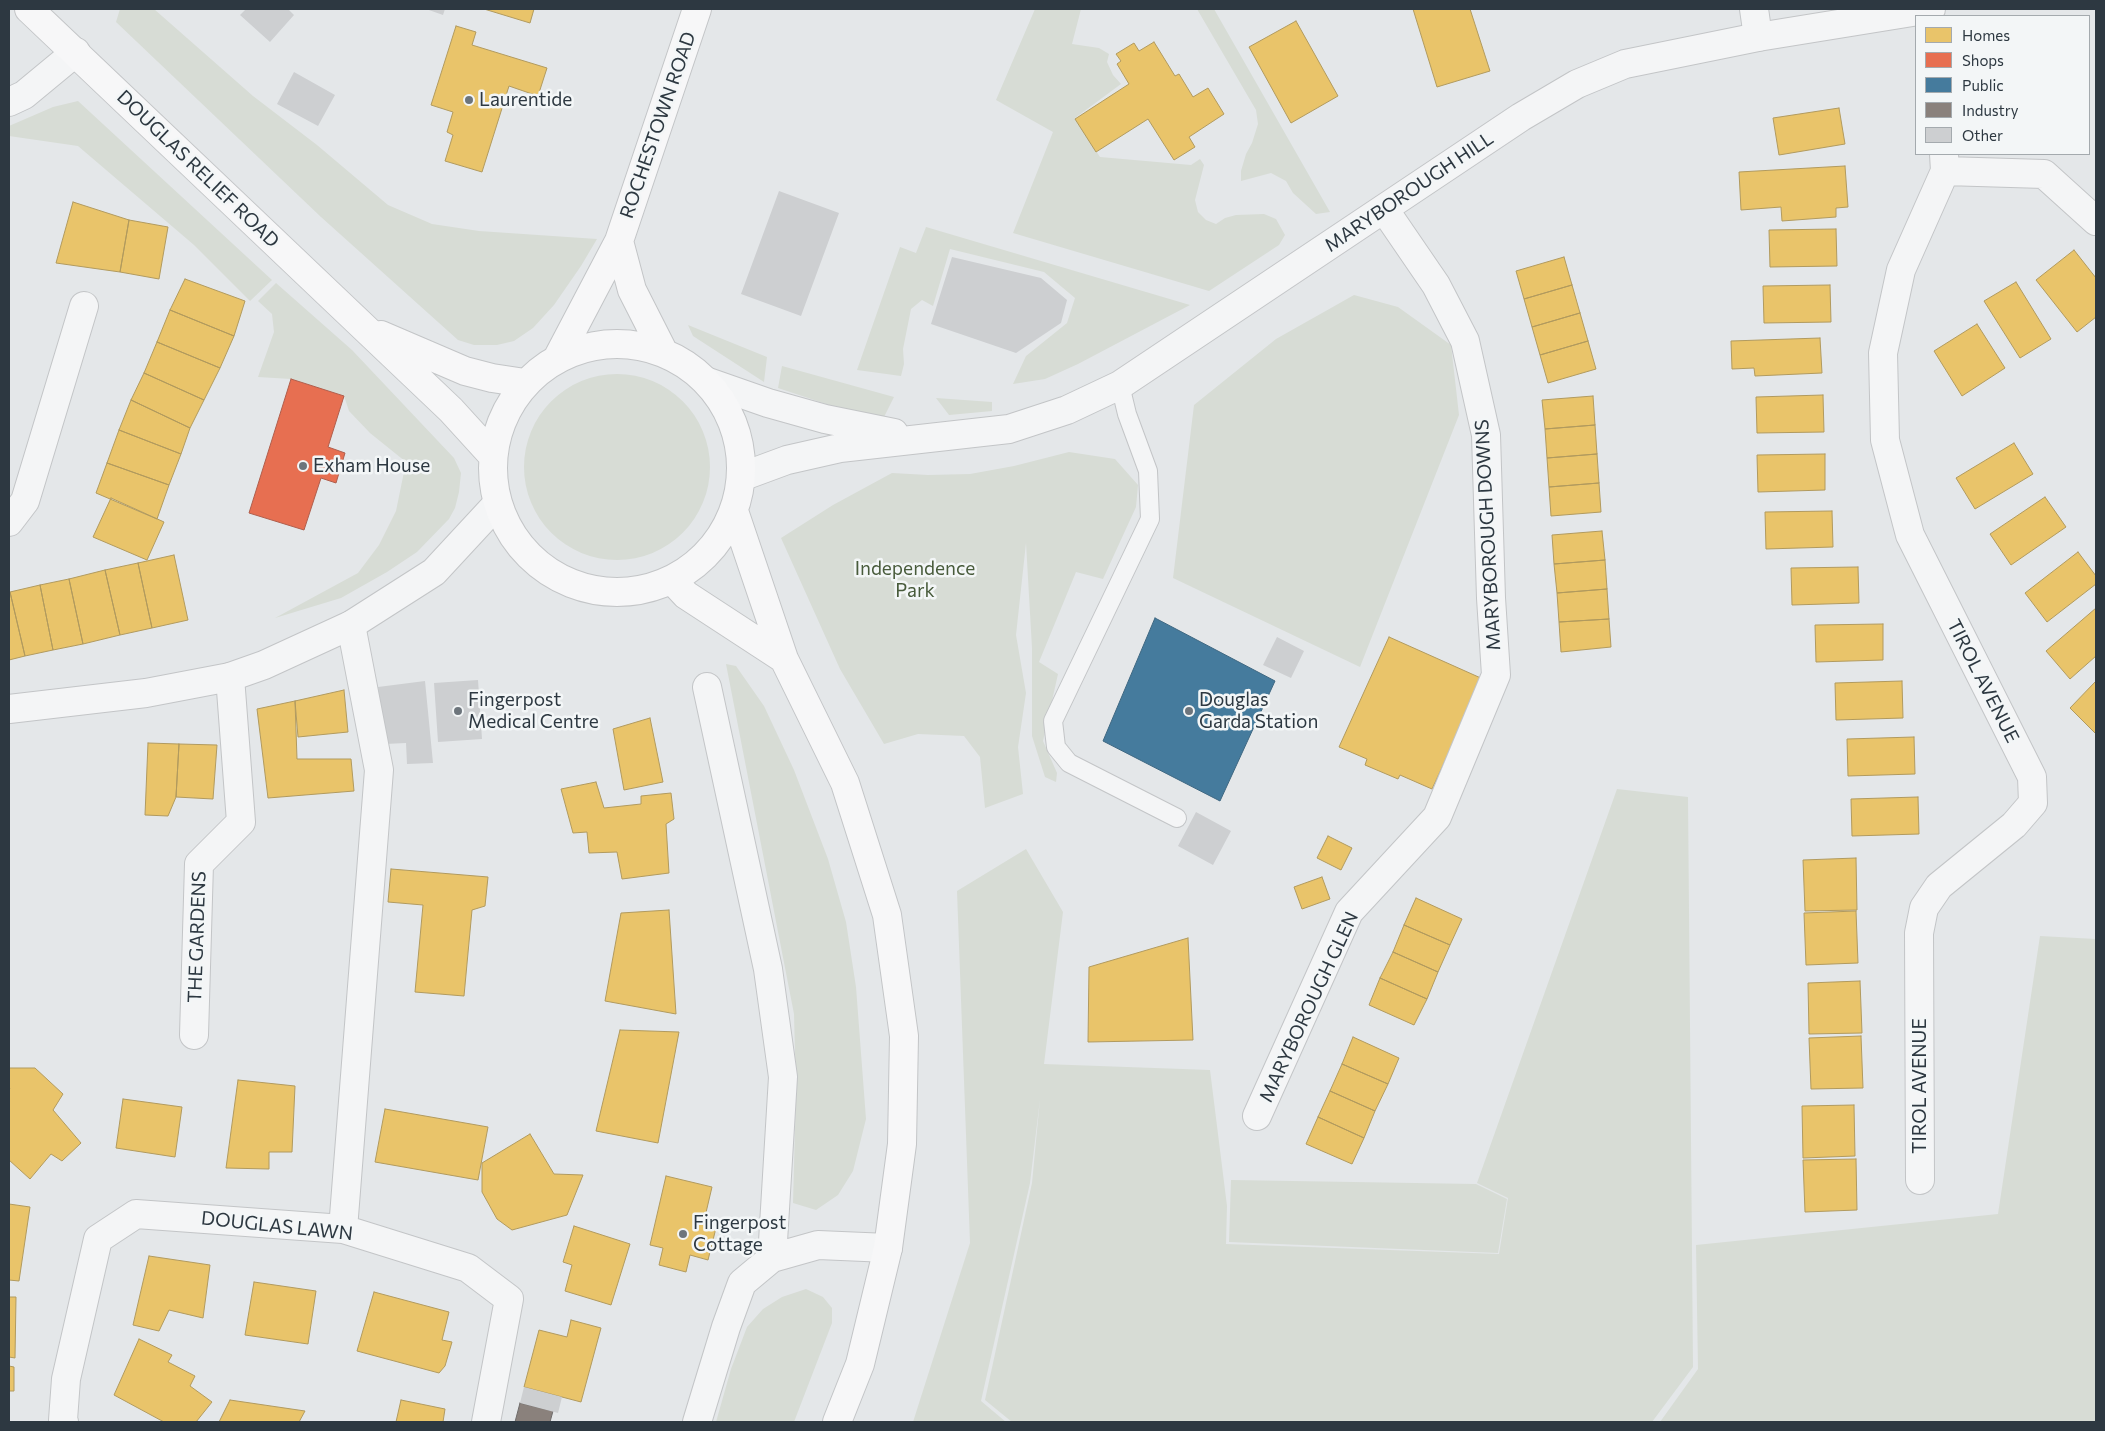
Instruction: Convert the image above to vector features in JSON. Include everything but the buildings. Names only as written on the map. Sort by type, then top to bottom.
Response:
[{"type":"main road","name":"DOUGLAS RELIEF ROAD","points":[[30,9],[366,329],[450,410],[492,454]]},
{"type":"main road","name":"ROCHESTOWN ROAD","points":[[557,359],[619,241],[697,9]]},
{"type":"main road","name":"ROCHESTOWN ROAD","points":[[619,241],[632,290],[664,353]]},
{"type":"main road","name":"DOUGLAS RELIEF ROAD","points":[[366,329],[465,371],[492,378],[525,383]]},
{"type":"main road","points":[[628,344],[664,353],[687,365],[708,382],[727,410],[739,443],[741,477],[734,511],[720,539],[698,563],[672,580],[638,591],[602,592],[567,583],[536,564],[512,537],[497,504],[492,480],[492,454],[498,428],[510,404],[525,383],[557,359],[591,346],[628,344]]},
{"type":"main road","points":[[734,511],[784,659],[845,783],[887,915],[904,1036],[902,1144],[888,1248],[860,1364],[837,1422]]},
{"type":"main road","points":[[672,580],[686,595],[784,659]]},
{"type":"street","points":[[1754,9],[1758,37]]},
{"type":"street","name":"MARYBOROUGH HILL","points":[[741,477],[787,460],[840,448],[915,438],[1009,429],[1067,410],[1120,385],[1520,117],[1577,84],[1625,64],[1758,37],[1930,9]]},
{"type":"street","points":[[9,102],[24,95],[76,52]]},
{"type":"street","points":[[1944,162],[2044,174],[2096,221]]},
{"type":"street","name":"TIROL AVENUE","points":[[1920,1180],[1919,933],[1924,908],[1938,886],[2014,825],[2033,803],[2032,777],[1995,707],[1910,535],[1885,440],[1883,353],[1901,270],[1944,162]]},
{"type":"street","name":"MARYBOROUGH DOWNS","points":[[1384,209],[1436,285],[1465,341],[1486,435],[1491,598],[1496,675]]},
{"type":"street","points":[[9,522],[25,501],[84,306]]},
{"type":"street","name":"MARYBOROUGH HILL","points":[[708,382],[768,403],[824,418],[915,438]]},
{"type":"street","points":[[9,708],[146,692],[230,677],[264,665],[351,625],[434,572],[497,504]]},
{"type":"street","points":[[343,1229],[379,770],[351,625]]},
{"type":"street","name":"MARYBOROUGH GLEN","points":[[1258,1116],[1349,912],[1437,817],[1496,675]]},
{"type":"street","name":"THE GARDENS","points":[[194,1035],[199,864],[241,822],[230,677]]},
{"type":"street","points":[[707,687],[768,968],[783,1077],[772,1258]]},
{"type":"street","name":"DOUGLAS LAWN","points":[[64,1422],[66,1379],[98,1239],[136,1214],[343,1229],[468,1268],[509,1299],[486,1422]]},
{"type":"street","points":[[697,1422],[726,1327],[742,1283],[772,1258],[818,1245],[888,1248]]},
{"type":"lane","points":[[1120,385],[1127,414],[1148,472],[1150,519],[1053,721],[1056,746],[1070,763],[1176,818]]},
{"type":"green space","points":[[120,9],[154,9],[253,96],[317,145],[388,205],[432,224],[479,231],[597,239],[554,305],[533,328],[514,341],[497,345],[474,345],[458,340],[321,217],[116,22]]},
{"type":"green space","points":[[1035,9],[1081,9],[1072,44],[1099,48],[1109,54],[1107,62],[1113,75],[1121,84],[1075,118],[1100,157],[1191,165],[1200,159],[1204,165],[1195,200],[1198,212],[1206,220],[1216,224],[1225,218],[1236,215],[1264,214],[1276,219],[1285,235],[1279,245],[1209,291],[1013,233],[1053,132],[996,100]]},
{"type":"green space","points":[[1197,9],[1214,9],[1330,212],[1316,214],[1293,193],[1286,181],[1271,173],[1241,181],[1241,171],[1246,154],[1258,124],[1256,110]]},
{"type":"green space","points":[[78,101],[272,280],[250,301],[194,245],[78,146],[9,136],[9,126],[53,107]]},
{"type":"green space","points":[[926,227],[1190,305],[1078,364],[1045,379],[1013,384],[1026,356],[1067,323],[1075,298],[1044,272],[950,249],[933,306],[922,300],[911,309],[903,349],[904,364],[901,376],[857,370],[900,247],[916,253]]},
{"type":"green space","points":[[276,283],[352,350],[454,458],[461,473],[455,508],[449,519],[417,552],[387,572],[341,598],[275,618],[358,573],[379,545],[396,511],[406,462],[370,433],[349,411],[344,396],[291,379],[258,377],[274,332],[272,314],[258,301]]},
{"type":"green space","points":[[1354,295],[1398,307],[1451,345],[1459,415],[1360,667],[1173,578],[1194,405],[1276,339]]},
{"type":"green space","points":[[688,325],[767,357],[764,382],[693,336]]},
{"type":"green space","points":[[782,366],[894,397],[884,417],[853,413],[778,388]]},
{"type":"green space","points":[[608,374],[626,374],[653,381],[683,401],[703,431],[710,458],[710,476],[703,503],[683,533],[653,553],[626,560],[608,560],[590,556],[573,549],[558,539],[545,526],[535,511],[528,494],[524,476],[524,458],[528,440],[535,423],[545,408],[558,395],[573,385],[590,378]]},
{"type":"green space","points":[[936,398],[992,402],[992,411],[949,415]]},
{"type":"green space","name":"Independence Park","points":[[1069,452],[1115,459],[1138,485],[1136,507],[1103,579],[1076,572],[1039,662],[1058,674],[1043,741],[1057,773],[1056,782],[1045,777],[1032,736],[1032,648],[1026,543],[1016,635],[1026,693],[1018,747],[1023,794],[985,808],[980,757],[964,736],[918,734],[884,744],[840,669],[781,538],[833,505],[892,473],[928,475],[970,474],[1014,466]]},
{"type":"green space","points":[[726,664],[736,666],[764,706],[794,770],[828,859],[846,922],[856,987],[866,1119],[853,1171],[838,1195],[816,1210],[793,1203],[796,1091],[794,1014]]},
{"type":"green space","points":[[1617,789],[1688,797],[1693,1367],[1652,1422],[1012,1422],[985,1400],[1032,1183],[1040,1099],[1030,1183],[981,1401],[1006,1422],[913,1422],[970,1243],[957,891],[1026,849],[1063,912],[1044,1064],[1210,1070],[1227,1206],[1226,1244],[1499,1254],[1508,1198],[1477,1183]]},
{"type":"green space","points":[[2040,936],[2096,939],[2096,1422],[1660,1422],[1698,1369],[1696,1245],[1998,1214]]},
{"type":"green space","points":[[1231,1180],[1476,1184],[1507,1199],[1498,1253],[1229,1242]]},
{"type":"green space","points":[[806,1289],[823,1297],[832,1308],[832,1323],[794,1422],[716,1422],[731,1369],[747,1327],[763,1309],[782,1297]]},
{"type":"place","name":"Laurentide","points":[[469,100]]},
{"type":"place","name":"Exham House","points":[[303,466]]},
{"type":"place","name":"Fingerpost Medical Centre","points":[[458,711]]},
{"type":"place","name":"Douglas Garda Station","points":[[1189,711]]},
{"type":"place","name":"Fingerpost Cottage","points":[[683,1234]]}]
